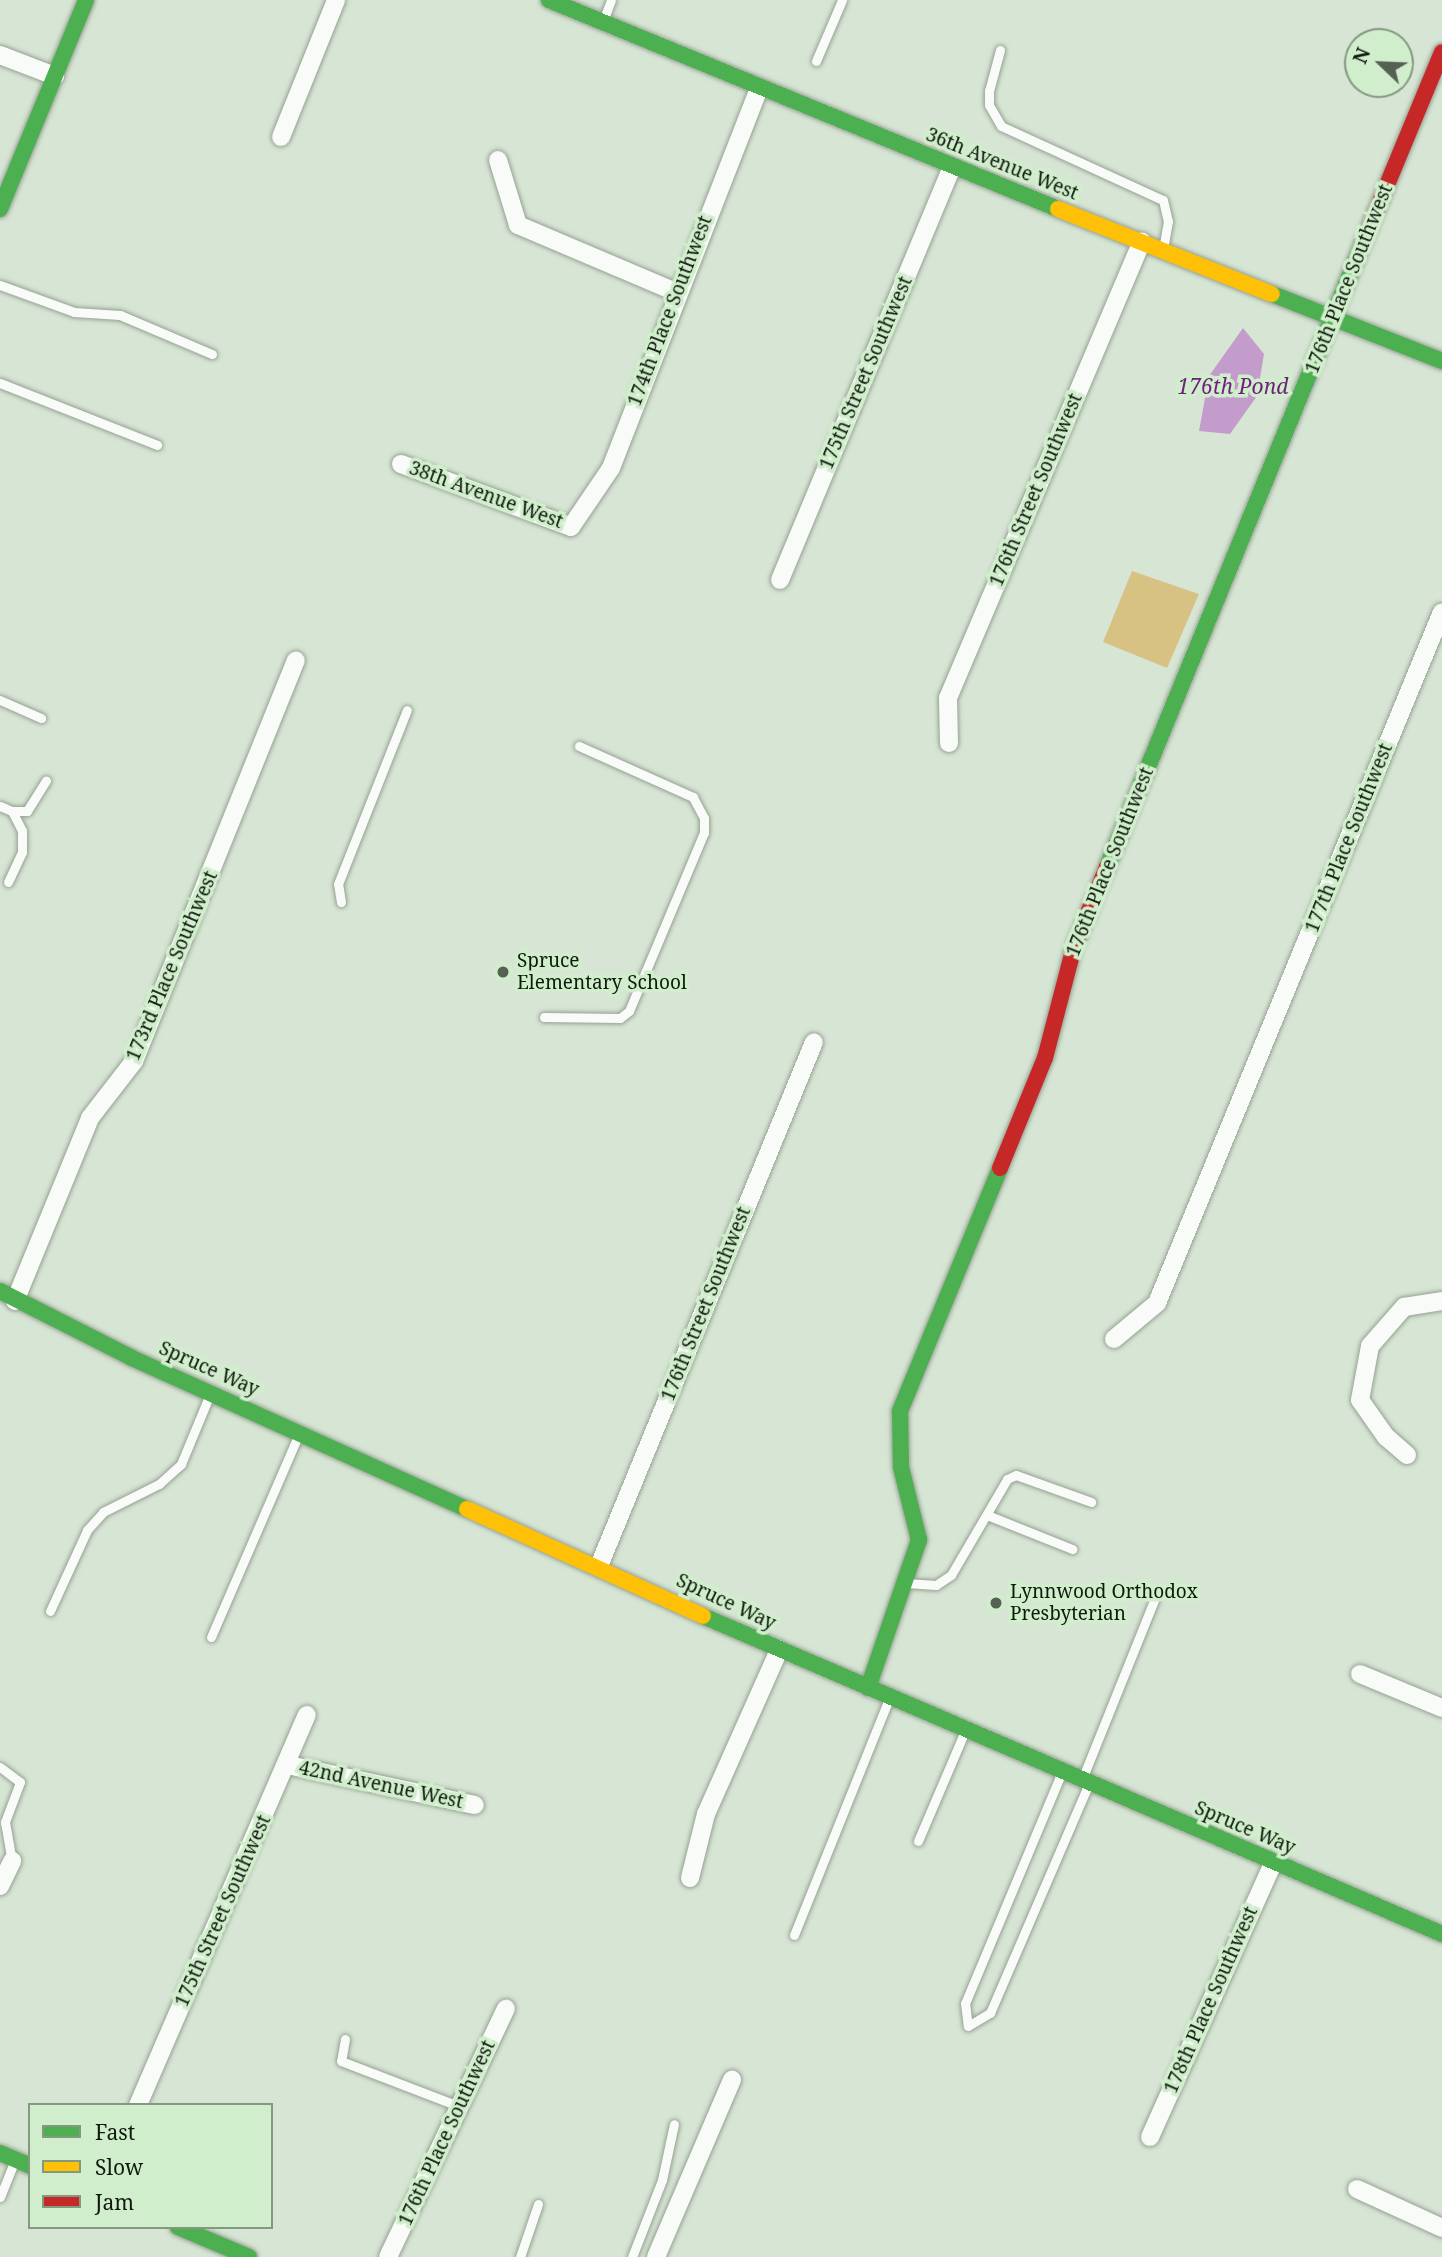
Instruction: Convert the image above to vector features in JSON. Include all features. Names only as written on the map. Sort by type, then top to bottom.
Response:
[{"type":"street","points":[[0,209],[86,0]]},
{"type":"street","points":[[281,137],[336,0]]},
{"type":"street","name":"36th Avenue West","points":[[549,0],[952,167],[1442,361]]},
{"type":"street","name":"176th Place Southwest","points":[[868,1688],[919,1540],[901,1467],[900,1411],[1045,1058],[1074,947],[1442,52]]},
{"type":"street","points":[[0,55],[55,76]]},
{"type":"street","name":"174th Place Southwest","points":[[571,527],[611,468],[676,292],[759,88]]},
{"type":"street","points":[[498,160],[518,225],[676,292]]},
{"type":"street","name":"175th Street Southwest","points":[[780,580],[952,167]]},
{"type":"street","name":"176th Street Southwest","points":[[949,743],[948,698],[1142,242]]},
{"type":"street","name":"38th Avenue West","points":[[401,464],[571,527]]},
{"type":"street","name":"177th Place Southwest","points":[[1114,1339],[1157,1303],[1442,612]]},
{"type":"street","name":"173rd Place Southwest","points":[[15,1301],[90,1118],[134,1061],[296,660]]},
{"type":"street","name":"176th Street Southwest","points":[[599,1566],[814,1042]]},
{"type":"street","name":"Spruce Way","points":[[0,1291],[15,1301],[210,1392],[599,1566],[779,1650],[1084,1783],[1442,1934]]},
{"type":"street","points":[[1407,1455],[1386,1437],[1360,1400],[1370,1346],[1404,1307],[1442,1301]]},
{"type":"street","points":[[690,1878],[706,1814],[779,1650]]},
{"type":"street","points":[[1360,1674],[1442,1708]]},
{"type":"street","name":"175th Street Southwest","points":[[139,2103],[288,1765],[307,1715]]},
{"type":"street","name":"42nd Avenue West","points":[[288,1765],[475,1805]]},
{"type":"street","points":[[0,1886],[12,1861]]},
{"type":"street","name":"178th Place Southwest","points":[[1150,2137],[1273,1863]]},
{"type":"street","name":"176th Place Southwest","points":[[388,2257],[506,2008]]},
{"type":"street","points":[[656,2257],[732,2080]]},
{"type":"street","points":[[1357,2189],[1442,2228]]},
{"type":"street","points":[[183,2229],[249,2257]]},
{"type":"lane","points":[[602,22],[611,0]]},
{"type":"lane","points":[[816,61],[842,0]]},
{"type":"lane","points":[[1000,50],[989,91],[989,105],[1002,126],[1163,200],[1168,221],[1163,250]]},
{"type":"lane","points":[[0,285],[74,312],[120,315],[212,354]]},
{"type":"lane","points":[[0,383],[158,445]]},
{"type":"lane","points":[[0,700],[41,718]]},
{"type":"lane","points":[[341,902],[338,884],[407,710]]},
{"type":"lane","points":[[544,1017],[620,1018],[629,1011],[704,833],[704,818],[693,797],[579,746]]},
{"type":"lane","points":[[0,806],[12,811],[27,811],[46,780]]},
{"type":"lane","points":[[8,882],[22,852],[22,831],[12,811]]},
{"type":"lane","points":[[50,1611],[87,1530],[103,1512],[159,1484],[181,1464],[210,1392]]},
{"type":"lane","points":[[211,1637],[299,1432]]},
{"type":"lane","points":[[904,1583],[924,1586],[944,1581],[1007,1479],[1016,1475],[1091,1502]]},
{"type":"lane","points":[[987,1515],[1072,1549]]},
{"type":"lane","points":[[1061,1773],[965,2003],[968,2026],[990,2013],[1084,1783],[1154,1600]]},
{"type":"lane","points":[[794,1935],[890,1698]]},
{"type":"lane","points":[[918,1841],[965,1731]]},
{"type":"lane","points":[[0,1767],[20,1782],[5,1822],[12,1861]]},
{"type":"lane","points":[[345,2039],[341,2061],[458,2106]]},
{"type":"lane","points":[[632,2257],[663,2180],[674,2124]]},
{"type":"lane","points":[[0,2197],[15,2160]]},
{"type":"lane","points":[[520,2257],[538,2204]]},
{"type":"shaded area","points":[[1132,571],[1199,594],[1167,668],[1103,642]]},
{"type":"water","name":"176th Pond","points":[[1243,328],[1264,354],[1257,396],[1230,434],[1199,431],[1209,376]]},
{"type":"traffic: fast","points":[[0,209],[86,0]]},
{"type":"traffic: fast","points":[[549,0],[1058,209]]},
{"type":"traffic: fast","points":[[1107,867],[1365,238]]},
{"type":"traffic: fast","points":[[1272,294],[1442,361]]},
{"type":"traffic: fast","points":[[868,1688],[919,1540],[901,1467],[900,1411],[1000,1168]]},
{"type":"traffic: fast","points":[[0,1291],[132,1358],[467,1509]]},
{"type":"traffic: fast","points":[[703,1616],[1442,1934]]},
{"type":"traffic: fast","points":[[0,2153],[28,2165]]},
{"type":"traffic: fast","points":[[183,2229],[249,2257]]},
{"type":"traffic: slow","points":[[1058,209],[1272,294]]},
{"type":"traffic: slow","points":[[467,1509],[703,1616]]},
{"type":"traffic: jam","points":[[1365,238],[1442,52]]},
{"type":"traffic: jam","points":[[1000,1168],[1045,1058],[1074,947],[1107,867]]},
{"type":"place","name":"Spruce Elementary School","points":[[503,972]]},
{"type":"place","name":"Lynnwood Orthodox Presbyterian","points":[[996,1603]]}]
